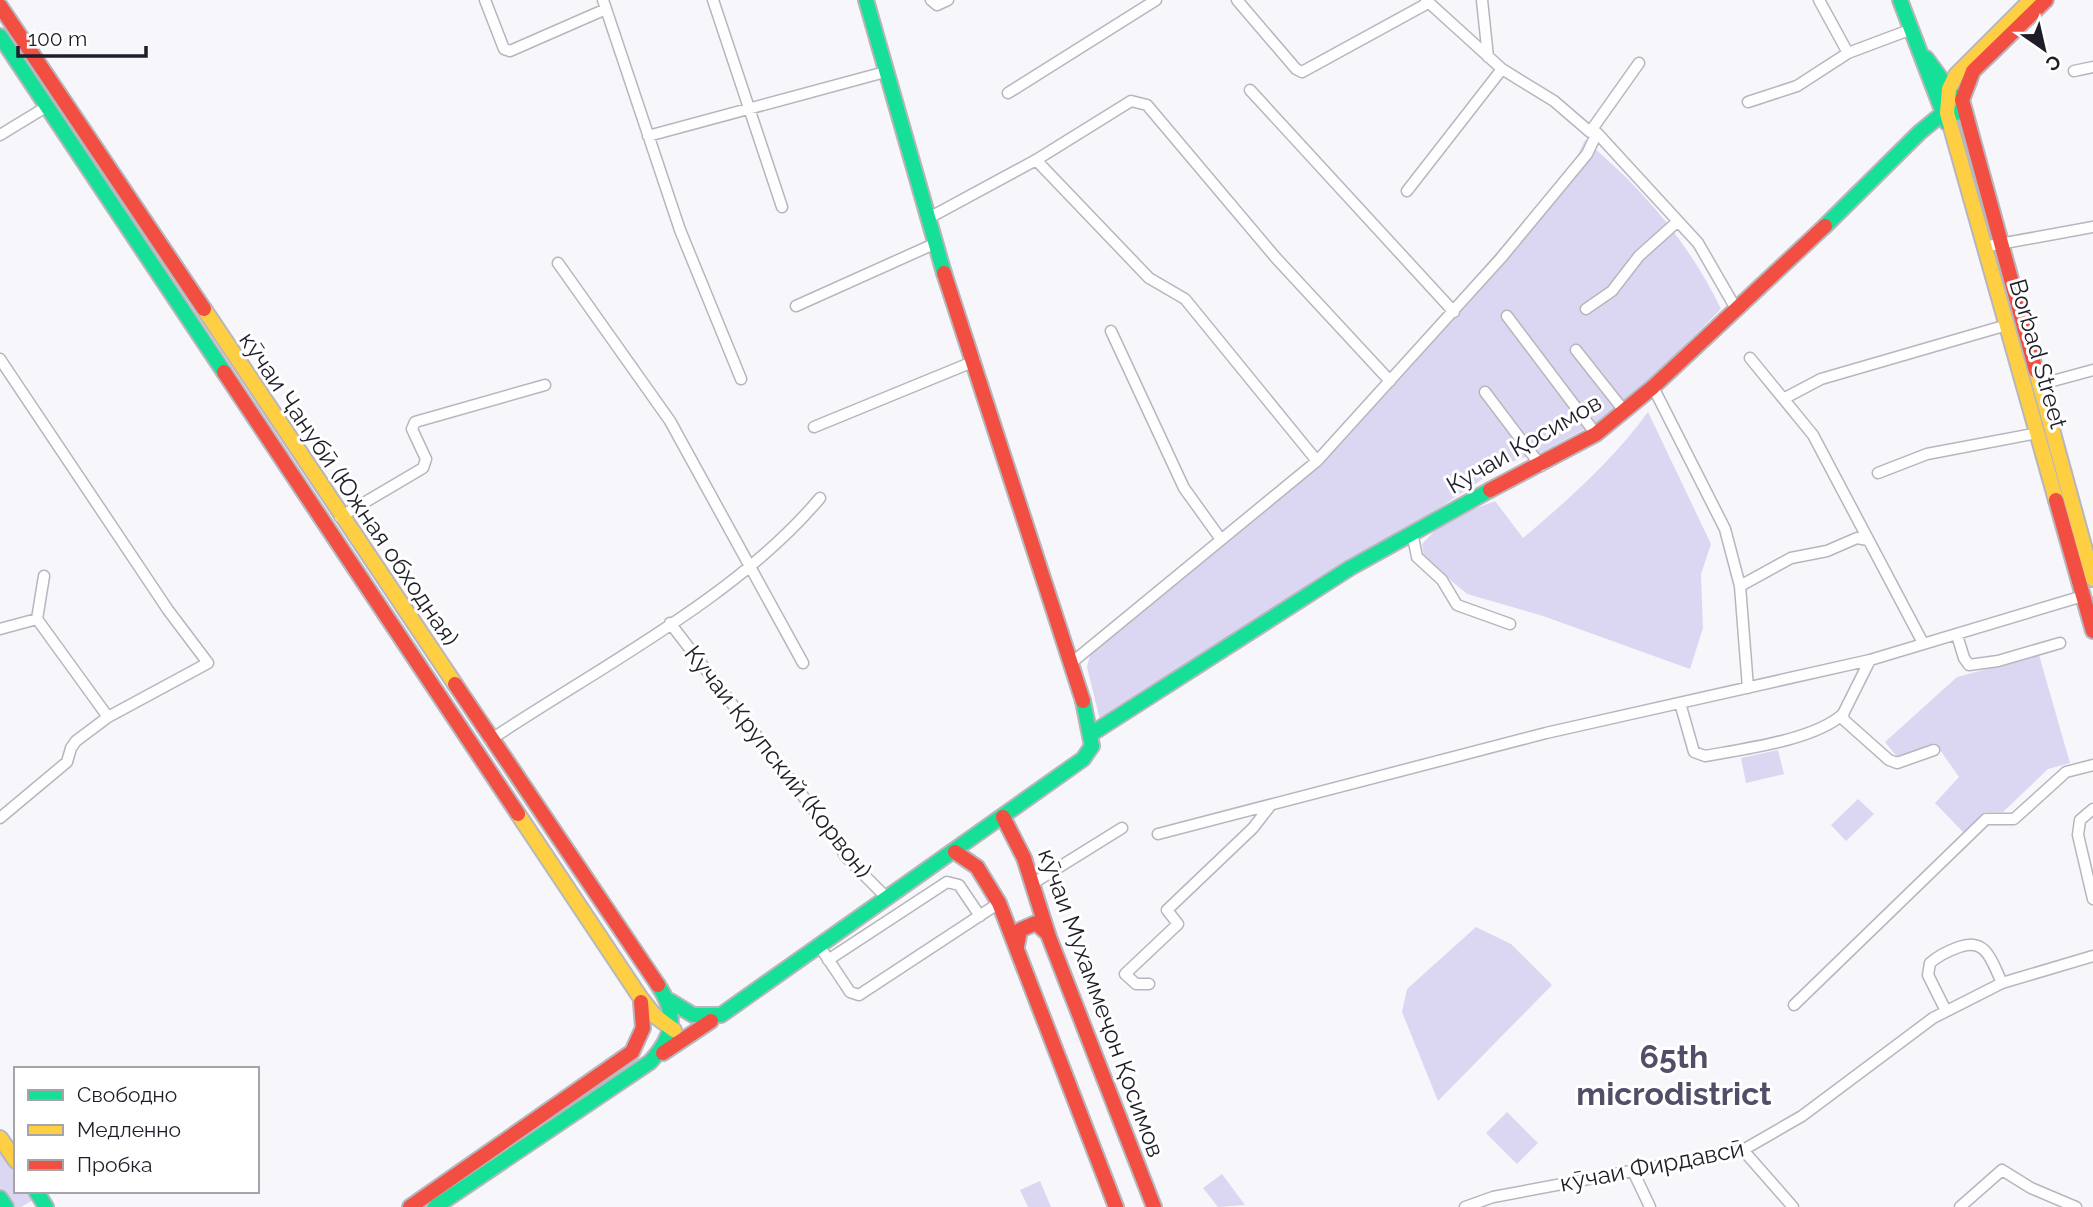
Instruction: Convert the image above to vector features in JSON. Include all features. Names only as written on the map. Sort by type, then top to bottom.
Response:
[{"type":"main road","points":[[435,1207],[820,947],[1083,759],[1092,746],[1091,734],[1070,664],[975,361],[934,244],[866,0]]},
{"type":"main road","points":[[1900,0],[1945,113],[1964,111]]},
{"type":"main road","points":[[1949,89],[1973,55],[2031,0]]},
{"type":"main road","points":[[2046,0],[1973,71],[1962,93],[1964,111],[2003,243],[2038,385],[2093,579]]},
{"type":"main road","name":"кӯчаи Ҷанубӣ (Южная обходная)","points":[[0,6],[340,517],[664,994]]},
{"type":"main road","name":"кӯчаи Ҷанубӣ (Южная обходная)","points":[[0,36],[640,997]]},
{"type":"main road","points":[[1917,41],[1934,64],[1941,67],[1952,66],[1973,55]]},
{"type":"main road","points":[[1917,41],[1964,111]]},
{"type":"main road","name":"Borbad Street","points":[[1949,89],[1945,113],[1973,203],[1983,247],[2093,631]]},
{"type":"main road","name":"Кучаи Қосимов","points":[[1091,734],[1237,638],[1412,532],[1541,466],[1596,434],[1653,387],[1735,307],[1945,113]]},
{"type":"main road","points":[[1973,203],[1981,205],[1988,199]]},
{"type":"main road","name":"кӯчаи Мухаммеҷон Қосимов","points":[[1003,817],[1024,858],[1049,937],[1154,1207]]},
{"type":"main road","points":[[955,852],[971,859],[979,867],[999,903],[1116,1207]]},
{"type":"main road","points":[[1017,948],[1020,930],[1028,924],[1036,923],[1049,937]]},
{"type":"main road","points":[[664,994],[682,1013],[696,1018],[716,1018]]},
{"type":"main road","points":[[650,1062],[665,1046],[674,1030],[673,1012],[664,994]]},
{"type":"main road","points":[[640,997],[655,1016],[674,1030]]},
{"type":"main road","points":[[410,1207],[632,1052],[643,1037],[645,1014],[640,997]]},
{"type":"main road","points":[[643,1037],[716,1018]]},
{"type":"main road","points":[[0,1138],[14,1158]]},
{"type":"main road","points":[[0,1198],[6,1207]]},
{"type":"street","points":[[485,0],[504,49],[510,51],[604,4],[680,230],[741,379]]},
{"type":"street","points":[[713,0],[782,207]]},
{"type":"street","points":[[931,0],[937,5],[948,0]]},
{"type":"street","points":[[1008,93],[1156,0]]},
{"type":"street","points":[[1237,0],[1255,25],[1296,69],[1302,72],[1427,1],[1502,69],[1554,101],[1593,133],[1698,243],[1735,307]]},
{"type":"street","points":[[1482,0],[1488,57]]},
{"type":"street","points":[[1819,0],[1848,53]]},
{"type":"street","points":[[1748,102],[1797,86],[1848,53],[1917,41]]},
{"type":"street","points":[[1070,664],[1220,538],[1317,461],[1454,312],[1587,154],[1593,133],[1639,63]]},
{"type":"street","points":[[2074,71],[2093,67]]},
{"type":"street","points":[[1407,191],[1502,69]]},
{"type":"street","points":[[648,136],[885,72]]},
{"type":"street","points":[[1250,90],[1454,312]]},
{"type":"street","points":[[927,219],[1036,160],[1131,101],[1147,105],[1276,258],[1390,381]]},
{"type":"street","points":[[0,135],[46,107]]},
{"type":"street","points":[[1036,160],[1149,278],[1185,299],[1317,461]]},
{"type":"street","points":[[1586,309],[1612,291],[1639,256],[1678,221]]},
{"type":"street","points":[[1983,247],[2093,228]]},
{"type":"street","points":[[796,306],[934,244]]},
{"type":"street","points":[[558,263],[670,421],[752,565],[803,663]]},
{"type":"street","points":[[1507,316],[1596,434]]},
{"type":"street","points":[[1785,398],[1821,379],[2007,325]]},
{"type":"street","points":[[1111,331],[1184,488],[1220,538]]},
{"type":"street","points":[[1576,350],[1625,412]]},
{"type":"street","points":[[1750,358],[1813,435],[1923,643]]},
{"type":"street","points":[[0,359],[168,610],[208,663],[108,717],[76,741],[67,762],[0,818]]},
{"type":"street","points":[[814,428],[975,361]]},
{"type":"street","points":[[2038,385],[2093,370]]},
{"type":"street","points":[[340,517],[423,468],[426,459],[412,429],[415,422],[545,385]]},
{"type":"street","points":[[1653,387],[1725,529],[1740,586],[1748,688]]},
{"type":"street","points":[[1485,392],[1541,466]]},
{"type":"street","points":[[1878,473],[1927,454],[2038,433]]},
{"type":"street","points":[[490,740],[670,623],[752,565],[780,543],[820,498]]},
{"type":"street","points":[[1412,532],[1417,557],[1442,580],[1457,605],[1510,624]]},
{"type":"street","points":[[1740,586],[1791,558],[1827,551],[1857,538],[1868,540]]},
{"type":"street","points":[[44,576],[37,619],[108,717]]},
{"type":"street","points":[[1158,834],[1546,733],[1870,660],[2083,596]]},
{"type":"street","points":[[0,629],[37,619]]},
{"type":"street","name":"Кучаи Крупский (Корвон)","points":[[670,623],[839,843],[845,856],[888,899]]},
{"type":"street","points":[[1957,635],[1969,665],[1998,661],[2060,643]]},
{"type":"street","points":[[1680,703],[1694,752],[1704,756],[1810,732],[1833,723],[1843,714],[1870,660]]},
{"type":"street","points":[[1843,714],[1844,720],[1889,760],[1898,763],[1934,750]]},
{"type":"street","points":[[1794,1005],[1986,819],[2014,819],[2066,772],[2093,765]]},
{"type":"street","points":[[1149,984],[1136,984],[1125,974],[1178,925],[1167,910],[1253,828],[1270,806]]},
{"type":"street","points":[[2093,809],[2080,820],[2078,835],[2093,898]]},
{"type":"street","points":[[1032,884],[1122,828]]},
{"type":"street","points":[[828,960],[947,882],[958,885],[980,916]]},
{"type":"street","points":[[820,947],[850,992],[859,995],[999,903]]},
{"type":"street","points":[[1946,1012],[1928,975],[1930,963],[1939,955],[1972,943],[1979,944],[1986,951],[2002,984]]},
{"type":"street","name":"кӯчаи Фирдавсӣ","points":[[1465,1207],[1493,1196],[1743,1150],[1802,1116],[1933,1018],[2002,984],[2093,956]]},
{"type":"street","points":[[1743,1150],[1793,1207]]},
{"type":"street","points":[[1960,1207],[2002,1170],[2031,1188],[2076,1207]]},
{"type":"street","points":[[1633,1171],[1650,1207]]},
{"type":"shaded area","points":[[1585,140],[1645,197],[1662,217],[1694,261],[1721,309],[1621,409],[1544,451],[1505,464],[1350,568],[1101,724],[1087,667],[1092,646],[1313,463],[1573,165]]},
{"type":"shaded area","points":[[1648,412],[1711,544],[1701,574],[1703,628],[1690,669],[1543,616],[1467,594],[1424,558],[1422,544],[1445,520],[1495,501],[1523,538],[1605,463]]},
{"type":"shaded area","points":[[2039,655],[2070,763],[2048,769],[2003,812],[1985,812],[1964,833],[1935,803],[1959,777],[1935,743],[1898,758],[1885,742],[1957,677]]},
{"type":"shaded area","points":[[1778,750],[1784,774],[1746,783],[1741,758]]},
{"type":"shaded area","points":[[1858,799],[1874,814],[1846,841],[1831,825]]},
{"type":"shaded area","points":[[1476,927],[1511,944],[1552,985],[1438,1101],[1402,1012],[1407,989]]},
{"type":"shaded area","points":[[1507,1112],[1538,1143],[1517,1164],[1486,1133]]},
{"type":"shaded area","points":[[0,1141],[14,1162],[14,1193],[35,1193],[38,1197],[21,1207],[13,1207],[0,1188]]},
{"type":"shaded area","points":[[1222,1174],[1245,1205],[1218,1207],[1203,1188]]},
{"type":"shaded area","points":[[1040,1181],[1051,1207],[1028,1207],[1020,1190]]},
{"type":"traffic: fast","points":[[866,0],[944,273]]},
{"type":"traffic: fast","points":[[1900,0],[1947,123]]},
{"type":"traffic: fast","points":[[0,36],[224,372]]},
{"type":"traffic: fast","points":[[1926,58],[1953,95]]},
{"type":"traffic: fast","points":[[1825,226],[1920,132],[1942,114],[1964,112]]},
{"type":"traffic: fast","points":[[1091,734],[1350,568],[1490,490]]},
{"type":"traffic: fast","points":[[670,1001],[693,1015],[721,1015],[1083,759],[1092,746],[1083,701]]},
{"type":"traffic: fast","points":[[435,1207],[650,1062],[664,1043],[671,1016],[658,985]]},
{"type":"traffic: fast","points":[[37,1193],[46,1207]]},
{"type":"traffic: fast","points":[[0,1198],[6,1207]]},
{"type":"traffic: slow","points":[[2031,0],[1956,75],[1949,89],[1947,113],[2056,500]]},
{"type":"traffic: slow","points":[[204,309],[455,684]]},
{"type":"traffic: slow","points":[[2036,371],[2093,579]]},
{"type":"traffic: slow","points":[[518,814],[640,997],[655,1016],[674,1030]]},
{"type":"traffic: slow","points":[[0,1138],[14,1158]]},
{"type":"traffic: jam","points":[[2036,371],[1962,100],[1973,71],[2046,0]]},
{"type":"traffic: jam","points":[[0,6],[204,309]]},
{"type":"traffic: jam","points":[[1490,490],[1596,434],[1653,387],[1825,226]]},
{"type":"traffic: jam","points":[[944,273],[1083,701]]},
{"type":"traffic: jam","points":[[224,372],[518,814]]},
{"type":"traffic: jam","points":[[2056,500],[2093,631]]},
{"type":"traffic: jam","points":[[455,684],[658,985]]},
{"type":"traffic: jam","points":[[1003,817],[1024,858],[1049,937],[1154,1207]]},
{"type":"traffic: jam","points":[[955,852],[977,867],[999,903],[1116,1207]]},
{"type":"traffic: jam","points":[[1017,946],[1020,930],[1036,923],[1047,933]]},
{"type":"traffic: jam","points":[[410,1207],[632,1052],[643,1028],[641,1002]]},
{"type":"traffic: jam","points":[[663,1053],[711,1021]]},
{"type":"district","name":"65th microdistrict","points":[[1674,1076]]}]
